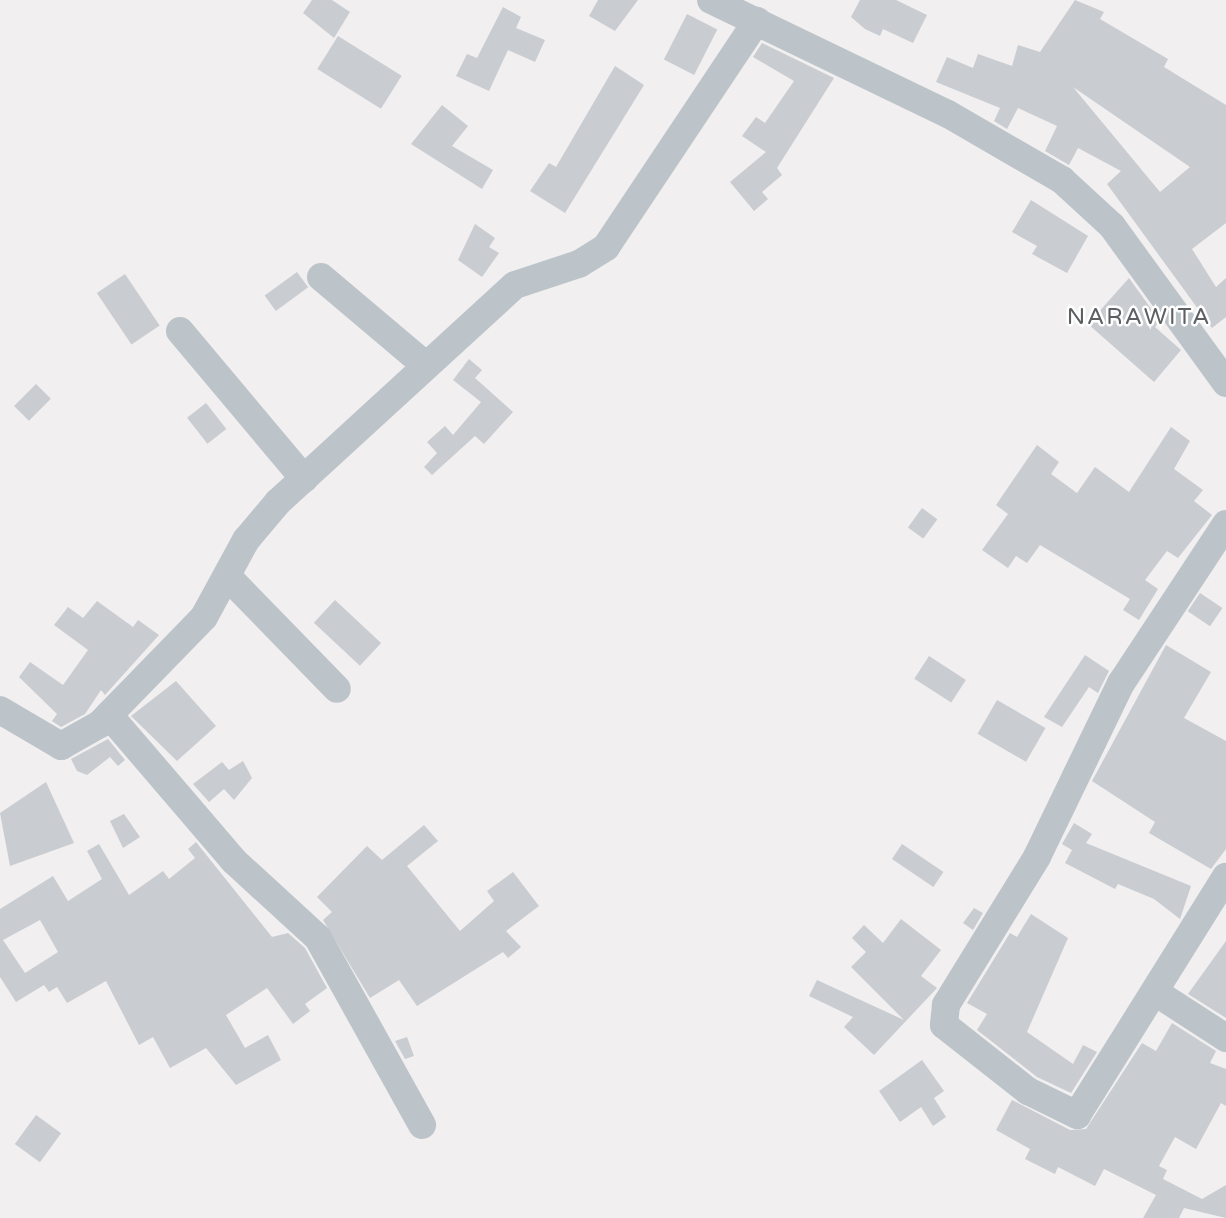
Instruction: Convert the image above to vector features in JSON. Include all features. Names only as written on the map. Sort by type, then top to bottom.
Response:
[{"type":"street","points":[[711,0],[948,114],[1062,180],[1112,226],[1226,383]]},
{"type":"street","points":[[0,710],[61,746],[109,715],[204,617],[246,540],[304,479],[425,365],[515,285],[579,264],[606,247],[757,21]]},
{"type":"street","points":[[321,277],[425,365]]},
{"type":"street","points":[[180,331],[304,479]]},
{"type":"street","points":[[1226,524],[1121,683],[1037,857],[942,1019],[999,1071],[1067,1115],[1077,1115],[1226,877]]},
{"type":"street","points":[[228,577],[337,689]]},
{"type":"street","points":[[109,715],[234,861],[318,938],[422,1125]]},
{"type":"street","points":[[1154,992],[1226,1038]]},
{"type":"building","points":[[312,0],[332,0],[350,12],[334,38],[303,13]]},
{"type":"building","points":[[598,0],[638,0],[615,31],[589,16]]},
{"type":"building","points":[[860,0],[896,0],[927,15],[913,43],[883,29],[880,36],[865,29],[851,17]]},
{"type":"building","points":[[1075,0],[1104,12],[1100,19],[1168,59],[1164,67],[1226,105],[1226,223],[1192,249],[1216,287],[1226,278],[1226,317],[1212,328],[1107,184],[1121,171],[1078,148],[1069,165],[1045,151],[1057,126],[1018,108],[1007,129],[994,121],[1000,108],[936,82],[947,57],[973,68],[978,54],[1012,66],[1018,45],[1040,52]],"holes":[[[1073,87],[1190,167],[1160,192]]]},
{"type":"building","points":[[503,7],[521,17],[516,28],[545,40],[535,62],[508,50],[489,91],[456,76],[467,54],[477,58]]},
{"type":"building","points":[[687,14],[717,29],[694,75],[664,59]]},
{"type":"building","points":[[338,36],[402,76],[381,109],[317,69]]},
{"type":"building","points":[[762,43],[834,78],[777,168],[782,175],[762,192],[768,199],[754,211],[730,182],[766,152],[742,136],[756,117],[765,123],[794,81],[753,57]]},
{"type":"building","points":[[615,66],[644,85],[565,213],[530,191],[549,163],[556,167]]},
{"type":"building","points":[[442,105],[468,126],[452,146],[493,170],[482,189],[411,144]]},
{"type":"building","points":[[1031,200],[1088,236],[1067,273],[1032,254],[1037,246],[1012,232]]},
{"type":"building","points":[[475,224],[495,238],[489,247],[499,253],[482,277],[458,260]]},
{"type":"building","points":[[297,272],[308,287],[276,311],[265,296]]},
{"type":"building","points":[[125,274],[160,325],[131,344],[97,293]]},
{"type":"building","points":[[1129,278],[1160,321],[1155,327],[1181,350],[1154,382],[1088,324]]},
{"type":"building","points":[[469,359],[482,370],[475,378],[513,412],[484,444],[475,436],[432,475],[424,467],[437,453],[427,442],[445,426],[453,435],[481,402],[453,380]]},
{"type":"building","points":[[36,384],[51,399],[29,421],[14,406]]},
{"type":"building","points":[[206,403],[226,429],[207,444],[187,418]]},
{"type":"building","points":[[1171,427],[1190,441],[1174,469],[1203,490],[1194,501],[1212,515],[1178,558],[1167,551],[1145,580],[1158,589],[1139,620],[1123,610],[1130,599],[1040,545],[1027,563],[1016,556],[1008,568],[982,550],[1008,514],[996,505],[1037,445],[1059,462],[1051,474],[1077,493],[1095,467],[1129,492]]},
{"type":"building","points":[[922,508],[937,519],[923,539],[908,527]]},
{"type":"building","points":[[1200,593],[1222,608],[1210,626],[1188,611]]},
{"type":"building","points":[[335,600],[381,643],[360,666],[314,623]]},
{"type":"building","points":[[97,601],[133,627],[138,620],[159,635],[105,695],[101,690],[85,714],[61,727],[52,721],[57,714],[19,677],[30,662],[63,685],[88,650],[54,625],[68,607],[83,618]]},
{"type":"building","points":[[1166,645],[1211,672],[1184,718],[1226,741],[1226,849],[1211,869],[1149,833],[1155,822],[1092,781]]},
{"type":"building","points":[[1085,655],[1109,671],[1098,693],[1089,687],[1062,727],[1044,717]]},
{"type":"building","points":[[929,656],[966,680],[951,703],[914,679]]},
{"type":"building","points":[[176,681],[216,726],[177,761],[131,716]]},
{"type":"building","points":[[997,700],[1045,728],[1026,762],[978,734]]},
{"type":"building","points":[[108,739],[125,760],[118,766],[110,757],[87,775],[77,771],[71,759]]},
{"type":"building","points":[[243,761],[252,778],[234,800],[224,789],[209,802],[193,784],[222,762],[229,770]]},
{"type":"building","points":[[46,782],[74,843],[10,866],[0,813]]},
{"type":"building","points":[[124,814],[140,837],[123,848],[110,821]]},
{"type":"building","points":[[1074,823],[1092,834],[1086,843],[1191,886],[1180,919],[1154,899],[1118,884],[1115,889],[1065,863],[1072,850],[1062,844]]},
{"type":"building","points":[[424,825],[438,841],[407,866],[460,931],[494,901],[487,891],[513,872],[539,906],[506,931],[521,947],[508,958],[503,952],[417,1006],[399,980],[370,998],[323,920],[332,912],[317,897],[367,846],[382,860]]},
{"type":"building","points":[[196,842],[272,937],[288,933],[305,948],[327,988],[305,1004],[310,1011],[293,1024],[267,988],[226,1015],[245,1048],[268,1035],[281,1060],[236,1085],[206,1048],[170,1068],[153,1037],[139,1045],[106,981],[67,1003],[57,987],[49,992],[44,985],[16,1002],[0,977],[0,909],[53,876],[68,901],[102,879],[87,851],[99,844],[129,895],[163,871],[169,879],[195,858],[188,849]],"holes":[[[40,920],[58,952],[25,973],[3,940]]]},
{"type":"building","points":[[902,844],[943,872],[933,887],[892,859]]},
{"type":"building","points":[[974,908],[983,913],[973,930],[963,923]]},
{"type":"building","points":[[1031,914],[1068,938],[1027,1032],[1073,1064],[1083,1045],[1097,1052],[1071,1093],[1037,1077],[977,1030],[987,1014],[967,1003],[1010,933],[1017,937]]},
{"type":"building","points":[[901,919],[941,950],[921,976],[937,988],[874,1055],[844,1027],[853,1017],[809,996],[817,980],[904,1020],[851,967],[866,952],[852,938],[864,925],[883,943]]},
{"type":"building","points":[[1226,941],[1226,1018],[1188,994]]},
{"type":"building","points":[[1172,1023],[1216,1051],[1210,1063],[1226,1069],[1226,1106],[1221,1103],[1196,1149],[1175,1137],[1159,1166],[1167,1170],[1163,1179],[1202,1199],[1226,1185],[1226,1218],[1184,1208],[1179,1218],[1143,1218],[1156,1195],[1104,1169],[1095,1186],[1058,1167],[1055,1174],[1025,1159],[1030,1149],[996,1130],[1012,1100],[1070,1130],[1086,1129],[1142,1043],[1156,1051]]},
{"type":"building","points":[[407,1037],[414,1056],[405,1059],[395,1041]]},
{"type":"building","points":[[922,1060],[944,1091],[934,1098],[946,1117],[933,1126],[921,1107],[900,1122],[879,1091]]},
{"type":"building","points":[[36,1115],[61,1133],[40,1162],[15,1144]]},
{"type":"district","name":"NARAWITA","points":[[1139,317]]}]
